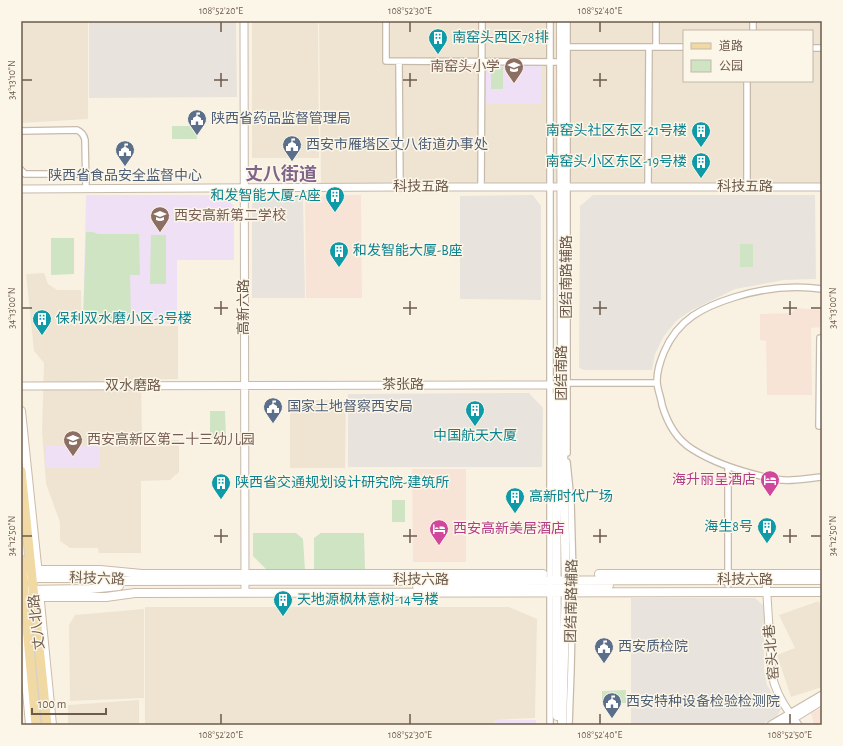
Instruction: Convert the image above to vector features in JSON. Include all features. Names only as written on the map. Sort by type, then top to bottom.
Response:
[{"type":"main road","name":"团结南路","points":[[556,21],[553,62],[558,187],[559,384],[563,511],[557,725]]},
{"type":"main road","name":"团结南路","points":[[558,187],[564,47],[561,21]]},
{"type":"main road","points":[[21,411],[36,575]]},
{"type":"main road","name":"丈八北路","points":[[21,471],[38,592],[47,725]]},
{"type":"main road","name":"丈八北路","points":[[21,560],[22,590],[36,725]]},
{"type":"main road","points":[[22,574],[36,575],[100,570],[245,583],[561,583],[767,586],[822,592]]},
{"type":"main road","points":[[728,580],[822,574]]},
{"type":"main road","name":"科技六路","points":[[22,590],[38,592],[90,589],[112,586],[245,583],[561,583],[728,580],[767,586],[822,585]]},
{"type":"main road","name":"科技六路","points":[[767,586],[822,580]]},
{"type":"main road","name":"团结南路","points":[[561,583],[562,725]]},
{"type":"main road","points":[[38,592],[52,725]]},
{"type":"main road","points":[[21,624],[30,725]]},
{"type":"street","name":"高新六路","points":[[244,21],[245,583]]},
{"type":"street","points":[[386,21],[386,61],[553,62],[550,21]]},
{"type":"street","points":[[481,187],[482,21]]},
{"type":"street","points":[[567,21],[564,47],[683,47]]},
{"type":"street","points":[[656,21],[656,47]]},
{"type":"street","points":[[648,187],[649,47]]},
{"type":"street","points":[[399,62],[400,187]]},
{"type":"street","points":[[747,82],[747,187]]},
{"type":"street","points":[[21,131],[77,130],[81,132],[85,140],[86,189]]},
{"type":"street","points":[[21,170],[25,174],[85,174]]},
{"type":"street","name":"团结南路辅路","points":[[550,725],[561,583],[558,187]]},
{"type":"street","name":"科技五路","points":[[21,189],[822,187]]},
{"type":"street","points":[[822,289],[804,286],[780,287],[750,292],[719,302],[695,314],[679,326],[668,343],[659,365],[657,383],[672,430],[680,440],[691,449],[728,467],[782,480],[822,477]]},
{"type":"street","points":[[822,338],[820,338],[819,418],[819,426],[822,426]]},
{"type":"street","points":[[559,384],[657,383]]},
{"type":"street","name":"茶张路","points":[[244,385],[559,384]]},
{"type":"street","name":"双水磨路","points":[[21,386],[244,385]]},
{"type":"street","points":[[728,467],[728,580]]},
{"type":"street","name":"团结南路辅路","points":[[561,583],[571,670],[569,725]]},
{"type":"street","name":"窑头北巷","points":[[767,586],[772,675],[774,684],[794,719]]},
{"type":"street","points":[[771,725],[794,719],[822,695]]},
{"type":"street","points":[[783,725],[822,702]]},
{"type":"shaded area","points":[[21,21],[88,21],[88,119],[21,123]]},
{"type":"shaded area","points":[[89,21],[236,21],[237,97],[89,98]]},
{"type":"shaded area","points":[[252,21],[318,21],[319,158],[252,158]]},
{"type":"shaded area","points":[[319,21],[822,21],[822,186],[321,185]]},
{"type":"shaded area","name":"南窑头小学","points":[[485,65],[542,65],[542,104],[485,104]]},
{"type":"shaded area","name":"西安高新第二学校","points":[[86,195],[223,195],[234,206],[234,260],[177,260],[177,324],[83,323]]},
{"type":"shaded area","points":[[361,195],[362,298],[306,298],[305,196]]},
{"type":"shaded area","points":[[533,195],[541,206],[541,300],[460,299],[460,196]]},
{"type":"shaded area","points":[[593,195],[815,195],[816,279],[784,280],[735,289],[692,310],[677,320],[664,336],[655,354],[652,370],[584,370],[579,368],[580,206]]},
{"type":"shaded area","points":[[259,197],[303,197],[305,298],[252,298],[252,204]]},
{"type":"shaded area","points":[[44,273],[48,284],[57,290],[81,290],[82,325],[178,326],[178,379],[141,380],[142,439],[179,440],[179,472],[170,480],[141,481],[141,553],[99,553],[98,548],[70,548],[60,541],[60,522],[46,484],[42,432],[44,363],[34,351],[26,274]]},
{"type":"shaded area","points":[[797,308],[822,310],[822,327],[811,328],[812,395],[767,395],[766,341],[760,340],[760,314],[791,313]]},
{"type":"shaded area","points":[[529,393],[543,408],[542,467],[348,467],[348,394]]},
{"type":"shaded area","points":[[290,400],[346,400],[345,468],[290,468]]},
{"type":"shaded area","name":"西安高新区第二十三幼儿园","points":[[46,446],[100,446],[100,468],[46,468]]},
{"type":"shaded area","points":[[412,469],[466,469],[466,562],[413,562]]},
{"type":"shaded area","points":[[631,598],[755,598],[764,606],[764,669],[767,685],[781,709],[777,716],[761,725],[631,725]]},
{"type":"shaded area","points":[[819,601],[822,610],[822,687],[791,697],[777,655],[795,648],[779,615]]},
{"type":"shaded area","points":[[145,607],[509,607],[537,619],[535,718],[495,720],[494,725],[145,725]]},
{"type":"shaded area","points":[[144,609],[144,698],[70,701],[69,625],[75,615]]},
{"type":"shaded area","points":[[139,700],[139,725],[68,725],[68,705]]},
{"type":"shaded area","points":[[822,708],[822,725],[814,725],[811,713]]},
{"type":"shaded area","points":[[495,720],[536,720],[536,725],[495,725]]},
{"type":"green space","points":[[491,67],[503,67],[503,89],[491,89]]},
{"type":"green space","points":[[172,126],[197,126],[197,139],[172,139]]},
{"type":"green space","points":[[86,232],[98,234],[139,234],[140,275],[130,275],[131,323],[83,322]]},
{"type":"green space","points":[[151,235],[166,235],[166,284],[150,284]]},
{"type":"green space","points":[[51,238],[74,238],[74,274],[51,275]]},
{"type":"green space","points":[[740,244],[753,244],[753,267],[740,267]]},
{"type":"green space","points":[[210,411],[225,411],[226,439],[210,438]]},
{"type":"green space","points":[[265,478],[280,478],[280,488],[265,488]]},
{"type":"green space","points":[[392,500],[405,500],[405,522],[392,522]]},
{"type":"green space","points":[[253,533],[296,533],[303,539],[305,570],[267,570],[253,556]]},
{"type":"green space","points":[[321,533],[364,533],[365,569],[314,570],[314,538]]},
{"type":"green space","points":[[626,690],[626,703],[602,703],[602,691]]},
{"type":"place","name":"南窑头西区78排","points":[[438,55]]},
{"type":"place","name":"南窑头小学","points":[[514,84]]},
{"type":"place","name":"陕西省药品监督管理局","points":[[197,136]]},
{"type":"place","name":"南窑头社区东区-21号楼","points":[[701,148]]},
{"type":"place","name":"西安市雁塔区丈八街道办事处","points":[[292,162]]},
{"type":"place","name":"陕西省食品安全监督中心","points":[[125,167]]},
{"type":"place","name":"南窑头小区东区-19号楼","points":[[701,179]]},
{"type":"place","name":"和发智能大厦-A座","points":[[335,213]]},
{"type":"place","name":"西安高新第二学校","points":[[160,233]]},
{"type":"place","name":"和发智能大厦-B座","points":[[339,268]]},
{"type":"place","name":"保利双水磨小区-3号楼","points":[[42,336]]},
{"type":"place","name":"国家土地督察西安局","points":[[273,424]]},
{"type":"place","name":"中国航天大厦","points":[[475,427]]},
{"type":"place","name":"西安高新区第二十三幼儿园","points":[[73,457]]},
{"type":"place","name":"海升丽呈酒店","points":[[770,497]]},
{"type":"place","name":"陕西省交通规划设计研究院-建筑所","points":[[221,500]]},
{"type":"place","name":"高新时代广场","points":[[515,514]]},
{"type":"place","name":"海生8号","points":[[767,544]]},
{"type":"place","name":"西安高新美居酒店","points":[[439,546]]},
{"type":"place","name":"天地源枫林意树-14号楼","points":[[283,617]]},
{"type":"place","name":"西安质检院","points":[[604,664]]},
{"type":"place","name":"西安特种设备检验检测院","points":[[612,719]]},
{"type":"district","name":"丈八街道","points":[[281,175]]}]
